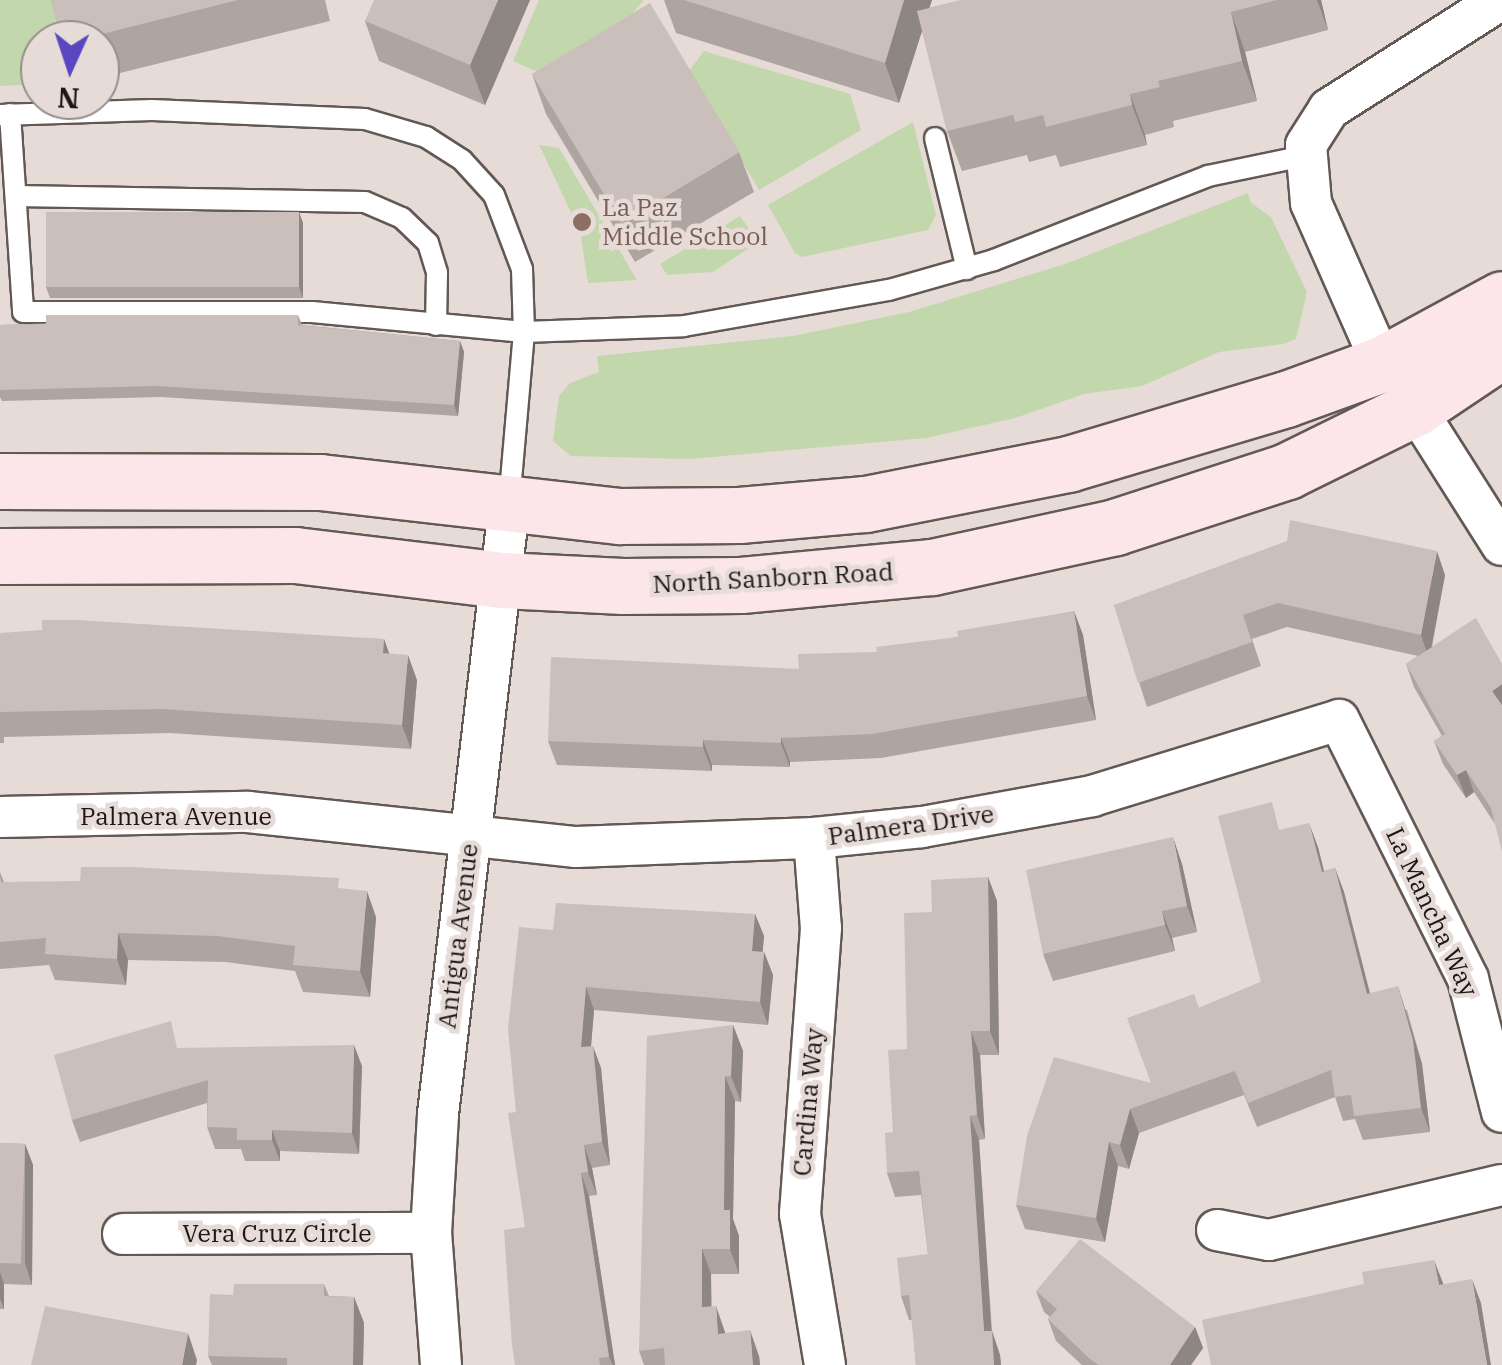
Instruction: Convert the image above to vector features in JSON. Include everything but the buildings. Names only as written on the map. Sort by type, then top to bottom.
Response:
[{"type":"main road","points":[[0,481],[320,482],[509,508],[740,515],[935,494],[1189,429],[1382,364],[1502,299]]},
{"type":"main road","name":"North Sanborn Road","points":[[0,556],[295,556],[502,580],[741,585],[990,556],[1239,488],[1331,452],[1415,408],[1502,350]]},
{"type":"street","points":[[1382,364],[1311,203],[1304,156],[1310,134],[1329,109],[1500,0]]},
{"type":"street","points":[[1415,408],[1502,545]]},
{"type":"street","name":"Antigua Avenue","points":[[441,1365],[431,1233],[441,1081],[509,508]]},
{"type":"street","name":"Palmera Drive","points":[[471,836],[576,847],[814,838],[922,827],[1092,796],[1340,720]]},
{"type":"street","name":"La Mancha Way","points":[[1340,720],[1468,979],[1502,1112]]},
{"type":"street","name":"Palmera Avenue","points":[[0,818],[248,812],[471,836]]},
{"type":"street","name":"Cardina Way","points":[[814,838],[821,928],[800,1214],[825,1365]]},
{"type":"street","points":[[1217,1230],[1269,1240],[1502,1185]]},
{"type":"street","name":"Vera Cruz Circle","points":[[123,1234],[431,1233]]},
{"type":"lane","points":[[509,508],[524,332],[522,270],[506,216],[478,176],[426,136],[387,123],[323,115],[5,114],[16,196],[24,312],[312,312],[524,332],[750,318],[967,269],[1198,179],[1304,156]]},
{"type":"lane","points":[[935,138],[967,269]]},
{"type":"lane","points":[[16,196],[365,202],[402,218],[428,243],[437,273],[436,325]]},
{"type":"green space","points":[[0,0],[51,0],[56,20],[20,20],[20,85],[0,86]]},
{"type":"green space","points":[[539,0],[644,0],[615,34],[538,72],[513,61]]},
{"type":"green space","points":[[704,51],[850,94],[861,130],[759,190],[689,71]]},
{"type":"green space","points":[[913,122],[936,215],[928,230],[802,257],[795,253],[768,205]]},
{"type":"green space","points":[[539,145],[559,148],[637,280],[588,283],[580,231]]},
{"type":"green space","points":[[1248,193],[1251,203],[1271,217],[1307,292],[1296,339],[1283,344],[1219,352],[1142,386],[1084,394],[1015,418],[926,438],[690,459],[571,456],[553,441],[559,396],[570,383],[599,372],[597,356],[793,336],[909,312],[1065,264]]},
{"type":"green space","points":[[740,216],[758,242],[713,272],[667,275],[660,264]]},
{"type":"place","name":"La Paz Middle School","points":[[582,222]]}]
